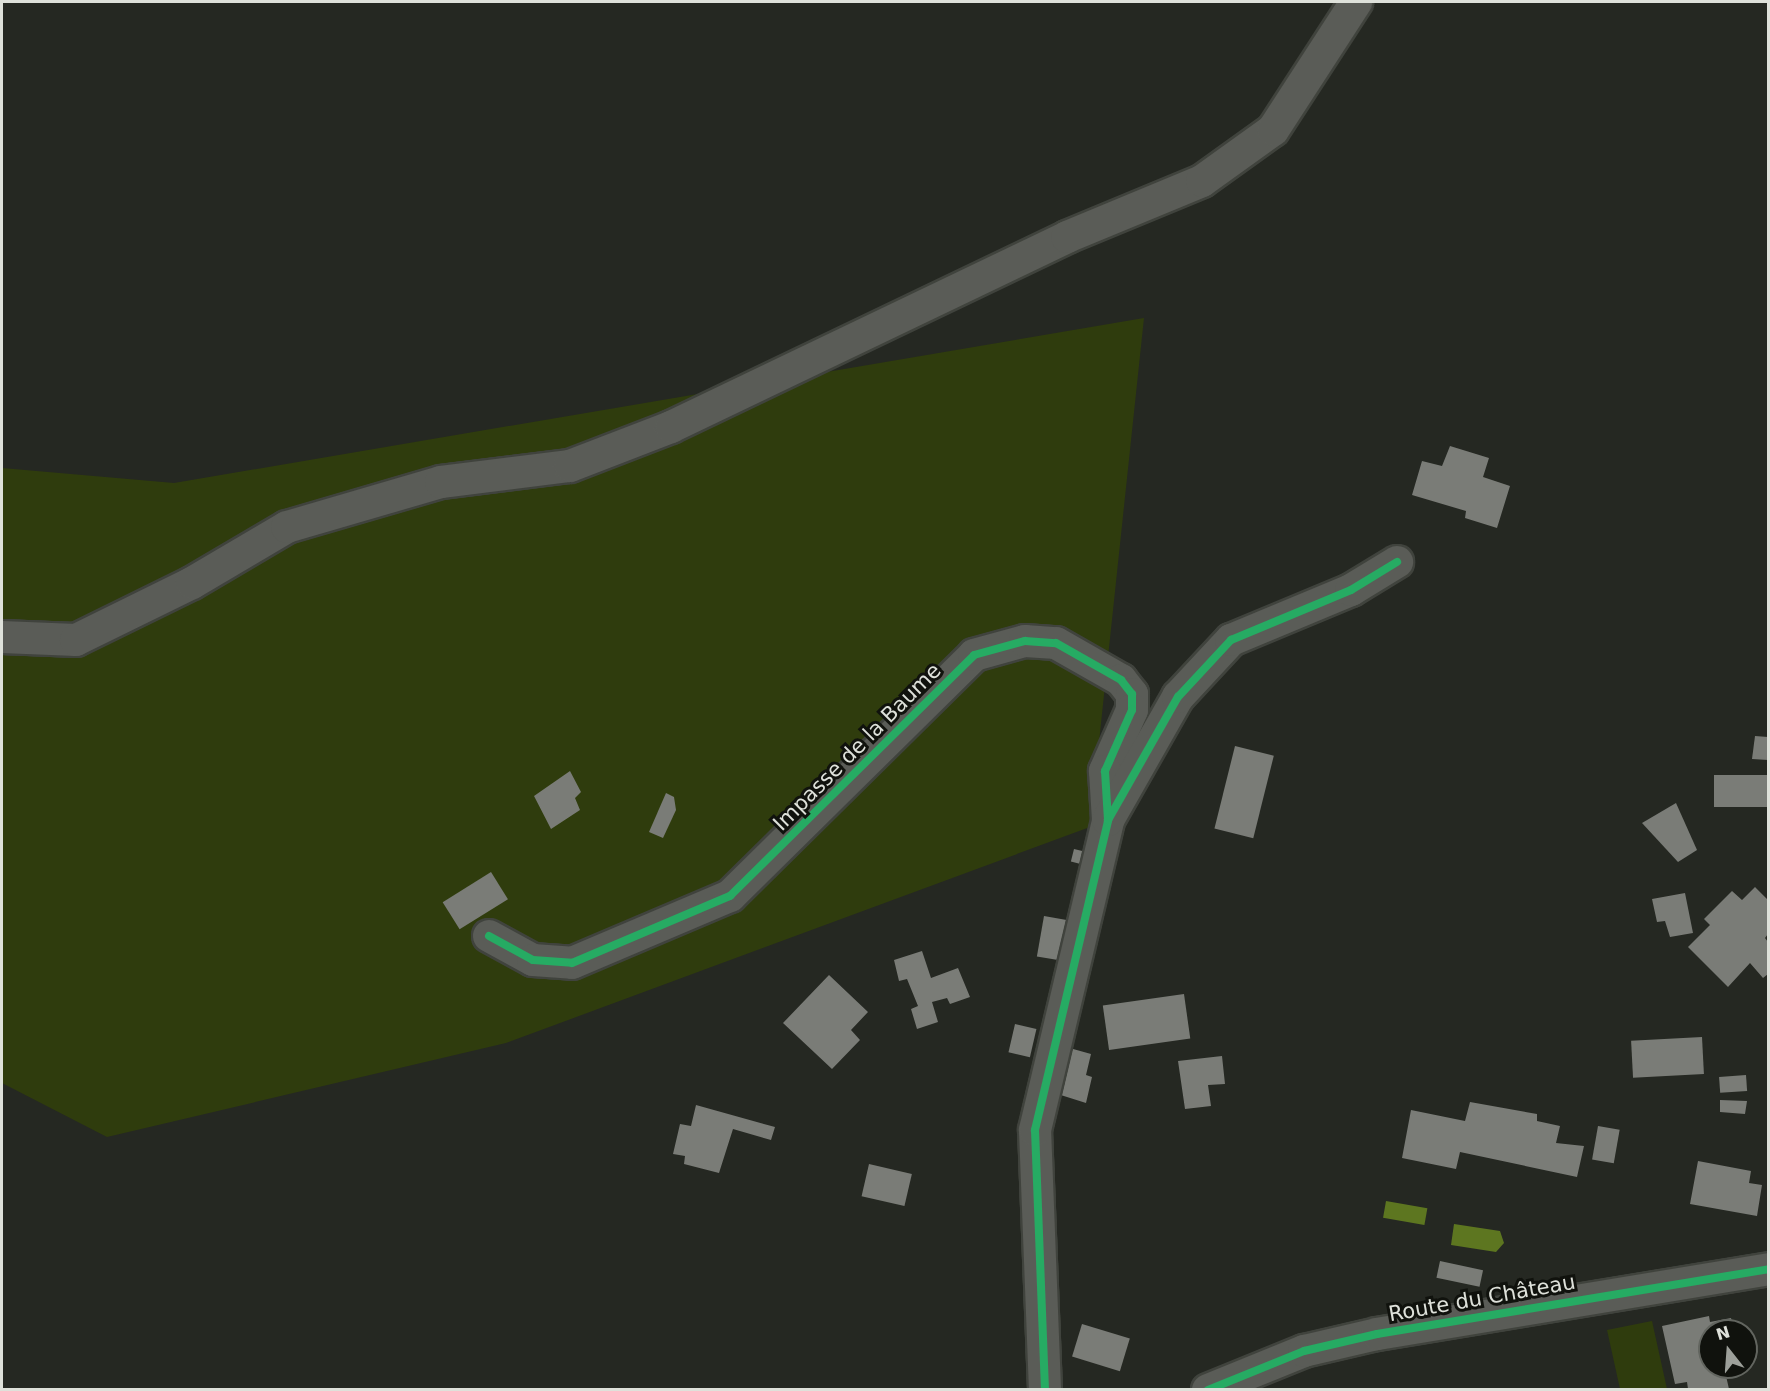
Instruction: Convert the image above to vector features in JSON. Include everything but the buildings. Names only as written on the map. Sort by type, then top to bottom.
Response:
[{"type":"street","points":[[2,637],[76,640],[192,583],[287,527],[441,482],[581,462],[671,427],[1068,237],[1202,180],[1273,130],[1356,2]]},
{"type":"street","points":[[1045,1389],[1035,1130],[1108,820],[1178,697],[1231,640],[1351,590],[1397,562]]},
{"type":"street","name":"Impasse de la Baume","points":[[489,936],[533,960],[572,963],[730,896],[974,655],[1025,641],[1056,643],[1120,681],[1132,694],[1132,710],[1105,771],[1108,820]]},
{"type":"street","name":"Route du Château","points":[[1208,1389],[1304,1351],[1377,1334],[1768,1269]]},
{"type":"shaded area","points":[[1144,318],[1090,827],[506,1043],[107,1137],[2,1083],[2,468],[174,483]]},
{"type":"shaded area","points":[[1386,1201],[1427,1208],[1424,1225],[1383,1218]]},
{"type":"shaded area","points":[[1454,1224],[1500,1231],[1504,1243],[1496,1252],[1451,1245]]},
{"type":"shaded area","points":[[1652,1321],[1667,1389],[1620,1389],[1607,1330]]},
{"type":"cycle path","points":[[1045,1390],[1035,1130],[1108,820],[1178,697],[1231,640],[1351,590],[1397,562]]},
{"type":"cycle path","points":[[489,936],[533,960],[572,963],[730,896],[974,655],[1025,641],[1056,643],[1121,680],[1132,694],[1132,710],[1105,771],[1108,820]]},
{"type":"cycle path","points":[[1208,1390],[1304,1351],[1377,1334],[1768,1269]]}]
